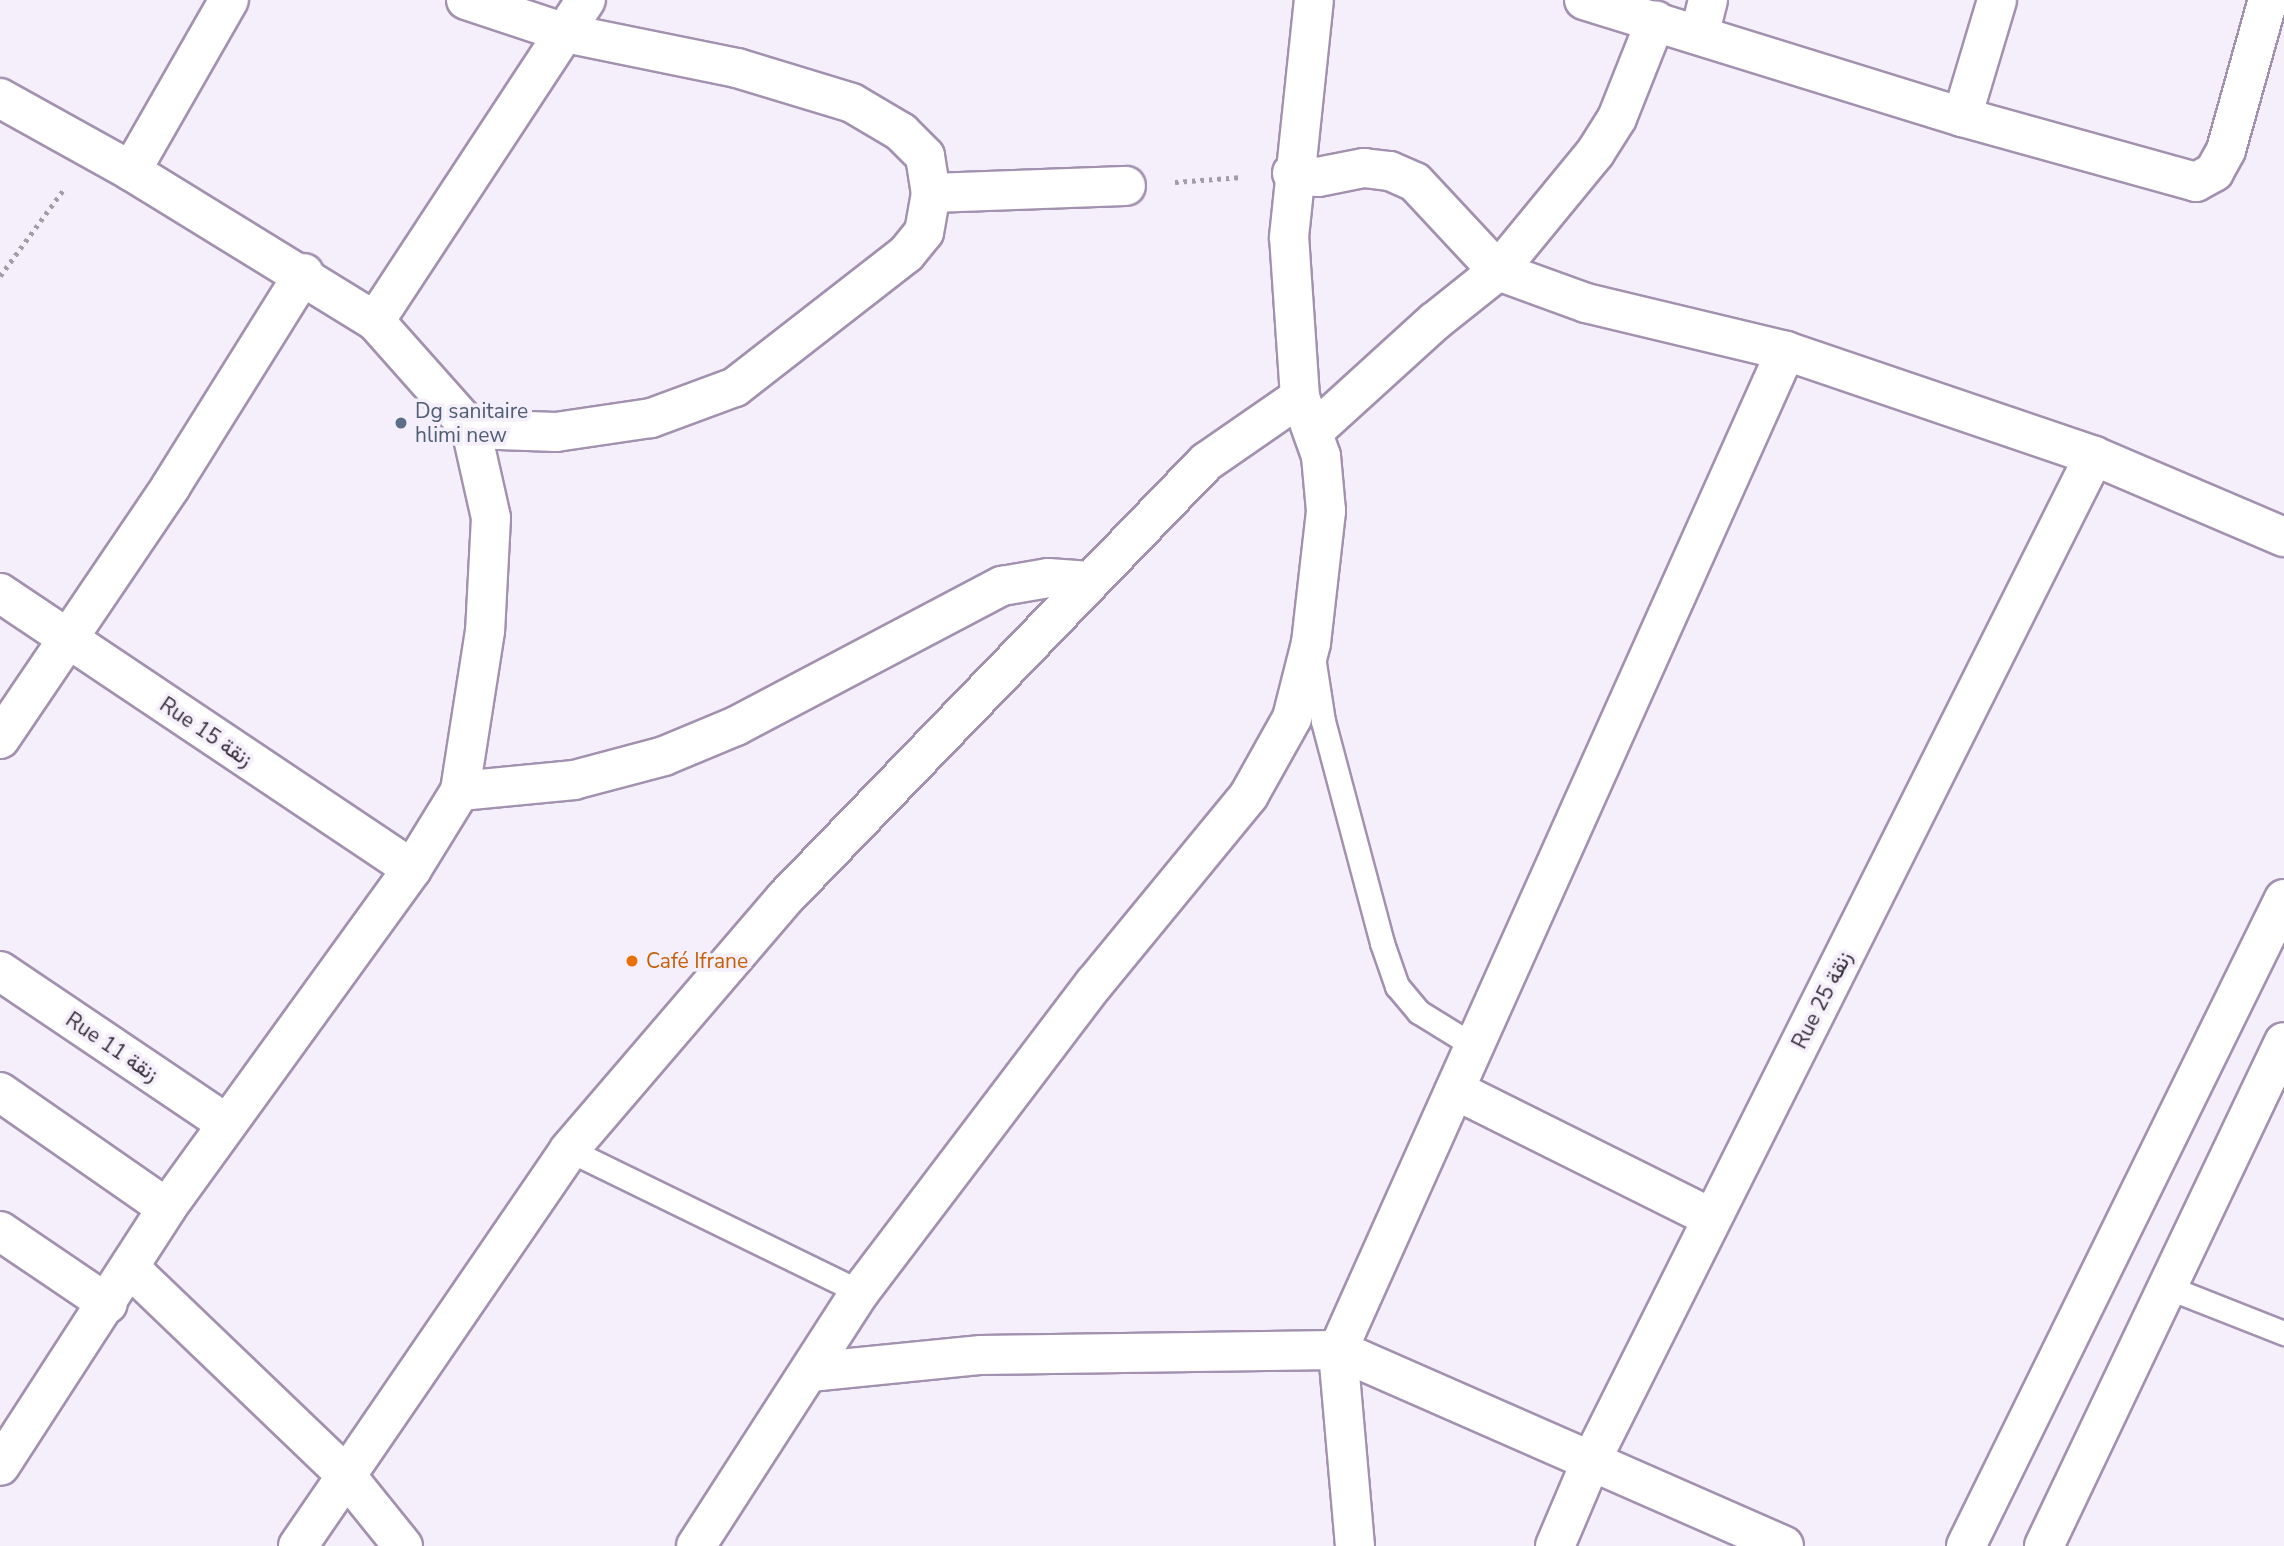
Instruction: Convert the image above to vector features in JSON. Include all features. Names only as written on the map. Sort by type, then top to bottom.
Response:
[{"type":"street","points":[[131,171],[229,0]]},
{"type":"street","points":[[466,0],[565,33],[737,68],[852,103],[901,132],[925,156],[931,193],[924,232],[906,254],[735,387],[651,418],[556,432],[471,429]]},
{"type":"street","points":[[375,321],[586,0]]},
{"type":"street","points":[[695,1546],[860,1292],[1094,984],[1249,795],[1292,718],[1311,643],[1326,511],[1321,456],[1300,397],[1289,237],[1292,173],[1314,0]]},
{"type":"street","points":[[1584,0],[1656,20],[1704,16],[1962,117],[2177,179],[2202,181],[2218,167],[2226,150],[2268,0]]},
{"type":"street","points":[[1962,117],[1997,0]]},
{"type":"street","points":[[1313,432],[1434,322],[1498,271],[1595,153],[1617,118],[1656,20]]},
{"type":"street","points":[[0,98],[304,273],[375,321],[471,429],[491,518],[485,631],[460,791],[412,869],[225,1124],[167,1208],[131,1269],[0,1466]]},
{"type":"street","points":[[1292,173],[1318,177],[1364,168],[1390,171],[1415,181],[1498,271],[1586,303],[1786,351],[2094,456],[2284,537]]},
{"type":"street","points":[[931,193],[1126,186]]},
{"type":"street","points":[[0,739],[68,639],[304,273]]},
{"type":"street","points":[[1355,1546],[1338,1350],[1786,351]]},
{"type":"street","points":[[298,1546],[344,1473],[569,1150],[785,898],[1087,581],[1206,462],[1300,397]]},
{"type":"street","name":"Rue 25 زنقة","points":[[1555,1546],[1592,1459],[2094,456]]},
{"type":"street","points":[[460,791],[574,780],[664,756],[736,726],[1002,586],[1048,578],[1087,581]]},
{"type":"street","name":"Rue 15 زنقة","points":[[0,593],[412,869]]},
{"type":"street","points":[[1966,1546],[2284,898]]},
{"type":"street","name":"Rue 11 زنقة","points":[[0,971],[225,1124]]},
{"type":"street","points":[[2044,1546],[2284,1042]]},
{"type":"street","points":[[1455,1090],[1712,1218]]},
{"type":"street","points":[[0,1092],[167,1208]]},
{"type":"street","points":[[0,1231],[108,1304]]},
{"type":"street","points":[[131,1269],[344,1473],[403,1546]]},
{"type":"street","points":[[810,1372],[981,1355],[1338,1350],[1592,1459],[1784,1546]]},
{"type":"lane","points":[[1311,643],[1323,721],[1397,986],[1419,1012],[1474,1046]]},
{"type":"lane","points":[[569,1150],[860,1292]]},
{"type":"lane","points":[[2167,1287],[2284,1333]]},
{"type":"path","points":[[0,276],[93,150]]},
{"type":"path","points":[[1126,186],[1292,173]]},
{"type":"place","name":"Dg sanitaire hlimi new","points":[[401,423]]},
{"type":"place","name":"Café Ifrane","points":[[632,961]]}]
